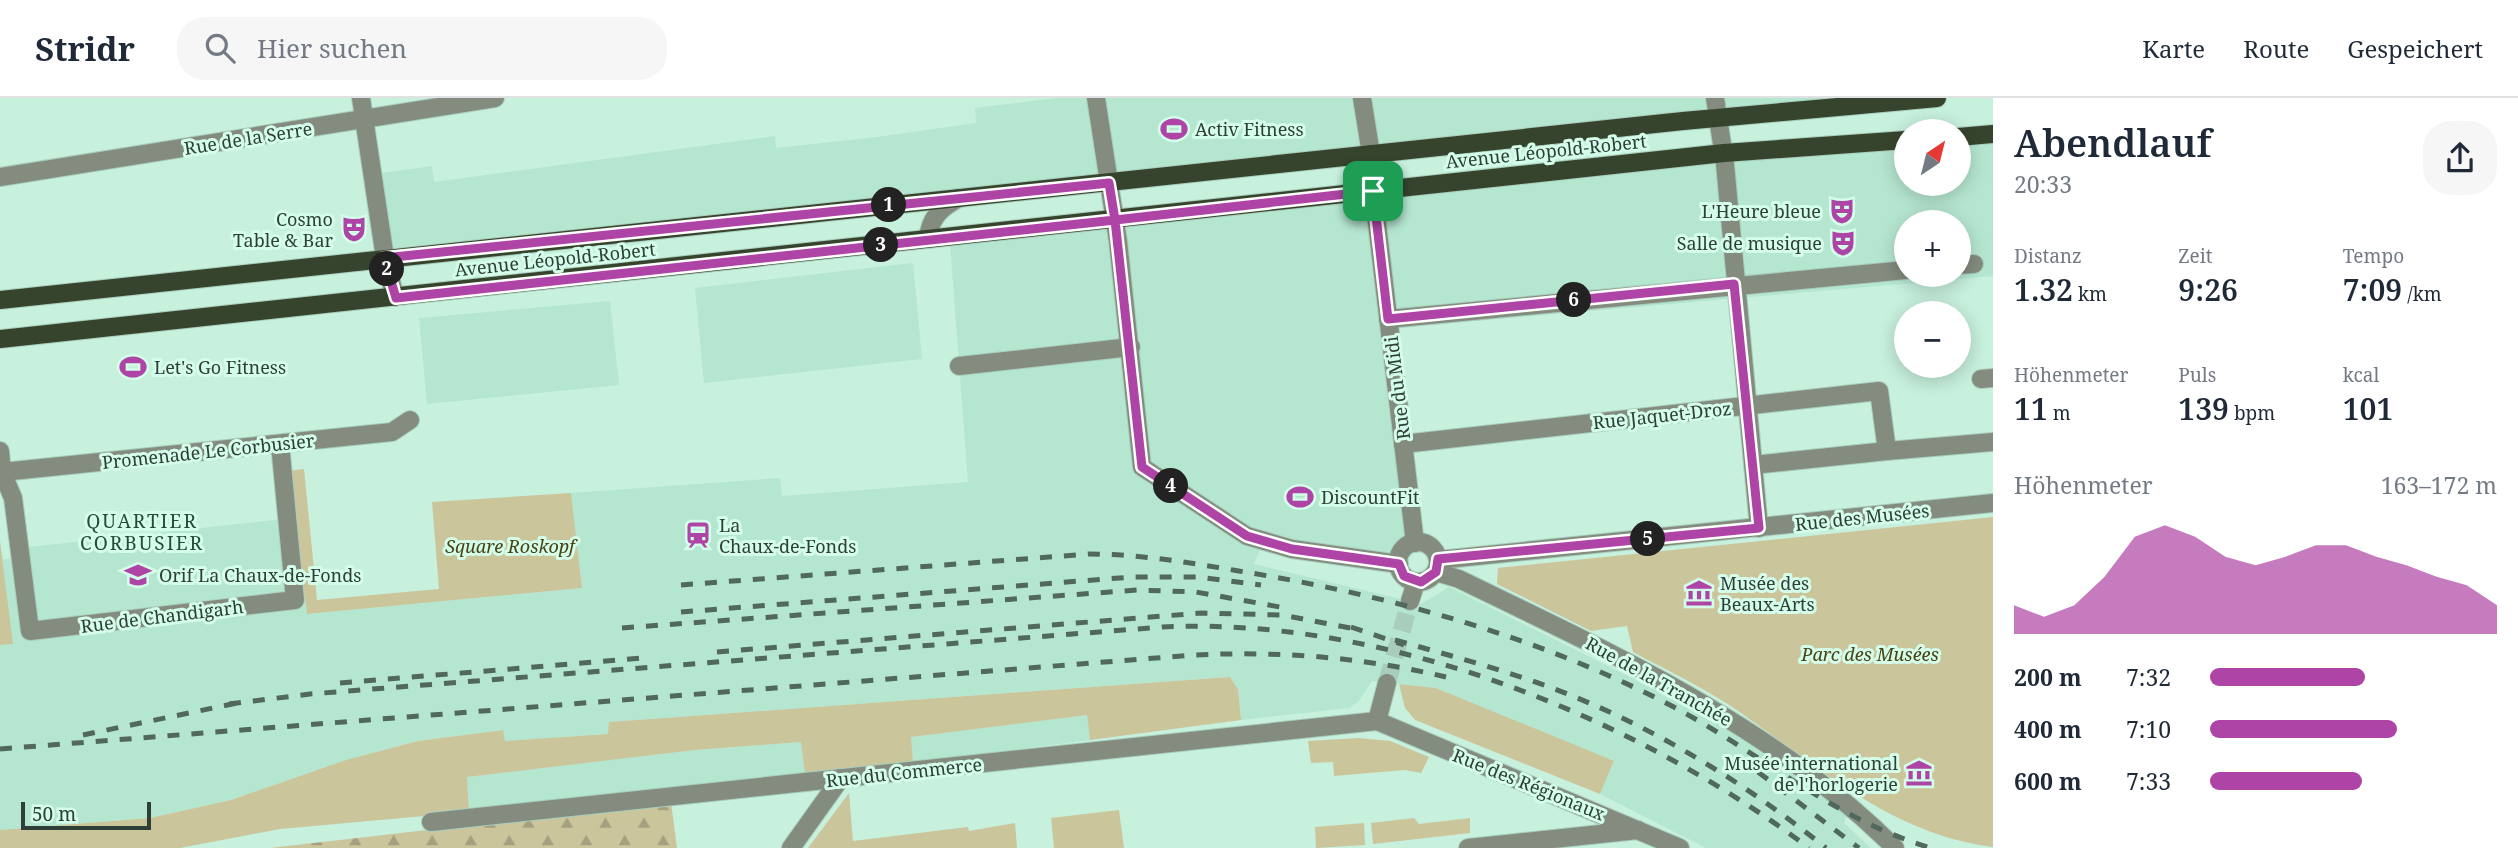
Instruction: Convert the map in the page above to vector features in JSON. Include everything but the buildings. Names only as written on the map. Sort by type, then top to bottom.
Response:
[{"type":"main road","name":"Avenue Léopold-Robert","points":[[0,300],[1371,154],[1937,98]]},
{"type":"main road","points":[[1971,136],[1993,134]]},
{"type":"main road","name":"Avenue Léopold-Robert","points":[[0,339],[1724,153],[1894,141]]},
{"type":"main road","points":[[1371,154],[1373,191]]},
{"type":"street","points":[[361,98],[384,258],[396,298]]},
{"type":"street","name":"Rue de la Serre","points":[[0,177],[495,98]]},
{"type":"street","points":[[1096,98],[1131,347],[1142,467],[1247,536],[1292,549],[1399,564]]},
{"type":"street","points":[[1362,98],[1371,154]]},
{"type":"street","points":[[1715,98],[1724,153],[1734,284],[1759,528]]},
{"type":"street","name":"Rue du Midi","points":[[1373,191],[1415,543]]},
{"type":"street","points":[[928,239],[934,216],[959,198]]},
{"type":"street","points":[[1388,319],[1734,284],[1894,271]]},
{"type":"street","points":[[959,366],[1131,347]]},
{"type":"street","name":"Rue Jaquet-Droz","points":[[1403,444],[1879,391],[1887,451]]},
{"type":"street","name":"Promenade Le Corbusier","points":[[1,473],[392,432],[410,420]]},
{"type":"street","points":[[1753,465],[1993,442]]},
{"type":"street","name":"Rue de Chandigarh","points":[[1,473],[13,498],[30,631],[295,600],[280,444]]},
{"type":"street","points":[[0,452],[1,473]]},
{"type":"street","name":"Rue des Musées","points":[[1437,566],[1993,503]]},
{"type":"street","points":[[1415,543],[1433,548],[1437,566],[1427,580],[1416,582],[1404,576],[1399,564],[1405,548],[1415,543]]},
{"type":"street","name":"Rue de la Tranchée","points":[[1437,566],[1690,694],[1810,776],[1895,848]]},
{"type":"street","points":[[1410,601],[1416,582]]},
{"type":"street","points":[[1377,721],[1387,683]]},
{"type":"street","name":"Rue du Commerce","points":[[431,822],[1377,721]]},
{"type":"street","name":"Rue des Régionaux","points":[[1377,721],[1681,848]]},
{"type":"street","points":[[791,848],[841,778]]},
{"type":"street","points":[[1468,848],[1640,830]]},
{"type":"shaded area","points":[[1056,98],[1943,98],[393,248],[382,173],[432,166],[434,182],[775,136],[776,148],[877,137],[976,123],[975,108]]},
{"type":"shaded area","points":[[1993,140],[1993,276],[1971,278],[1971,210],[1894,210],[1894,285],[1382,329],[1409,539],[1406,559],[1298,543],[1267,533],[1254,564],[1421,604],[1449,587],[1687,705],[1728,730],[1848,812],[1844,823],[1871,848],[1706,848],[1600,794],[1614,762],[1436,688],[1372,681],[1359,701],[1349,708],[1241,720],[1238,689],[1230,677],[609,722],[609,734],[505,741],[502,730],[418,741],[346,760],[231,800],[150,818],[0,830],[0,542],[3,559],[17,558],[30,547],[293,518],[307,614],[582,588],[571,493],[780,478],[782,496],[968,482],[950,244],[1774,157],[1894,148],[1894,196],[1971,196],[1971,142]]},
{"type":"shaded area","points":[[913,263],[922,359],[704,383],[695,288]]},
{"type":"shaded area","points":[[610,301],[619,385],[427,404],[419,318]]},
{"type":"shaded area","points":[[1087,715],[1090,740],[913,763],[910,737]]},
{"type":"shaded area","points":[[801,742],[805,775],[469,812],[466,777],[695,750]]},
{"type":"green space","name":"Square Roskopf","points":[[304,469],[317,600],[439,589],[432,502],[571,493],[582,588],[307,614],[289,471]]},
{"type":"green space","name":"Parc des Musées","points":[[1993,517],[1993,847],[1956,840],[1922,828],[1859,796],[1728,704],[1633,652],[1627,626],[1591,631],[1497,584],[1498,568]]},
{"type":"green space","points":[[0,542],[13,644],[0,645]]},
{"type":"green space","points":[[1230,677],[1238,689],[1241,720],[1090,740],[1087,715],[911,737],[913,763],[805,775],[801,742],[695,750],[467,777],[469,812],[280,829],[180,848],[0,848],[0,830],[150,818],[231,800],[346,760],[418,741],[503,730],[505,741],[608,734],[609,722]]},
{"type":"green space","points":[[1399,684],[1436,688],[1614,761],[1600,794],[1415,720],[1405,708]]},
{"type":"green space","points":[[1359,738],[1390,741],[1429,757],[1421,773],[1405,770],[1334,776],[1333,762],[1311,763],[1308,741]]},
{"type":"green space","points":[[849,793],[853,841],[968,827],[969,831],[1015,823],[1017,848],[808,848]]},
{"type":"green space","points":[[671,802],[677,848],[270,848]]},
{"type":"green space","points":[[1119,810],[1124,848],[1054,848],[1051,818]]},
{"type":"green space","points":[[1414,818],[1419,824],[1470,818],[1470,833],[1373,844],[1371,823]]},
{"type":"green space","points":[[1364,823],[1365,845],[1316,848],[1315,827]]},
{"type":"tunnel","points":[[1387,683],[1410,601]]},
{"type":"railway","points":[[681,585],[1089,554],[1170,560],[1359,594],[1465,622],[1517,639],[1619,680],[1701,722],[1827,802],[1894,835],[1931,848]]},
{"type":"railway","points":[[681,612],[1132,577],[1197,577],[1261,585]]},
{"type":"railway","points":[[622,628],[1137,590],[1196,592],[1280,607]]},
{"type":"railway","points":[[717,652],[1201,613],[1282,615],[1361,630]]},
{"type":"railway","points":[[229,704],[310,694],[1162,627],[1246,628],[1332,638],[1418,657],[1503,684],[1586,717],[1665,756],[1740,800],[1809,848]]},
{"type":"railway","points":[[1351,627],[1404,645]]},
{"type":"railway","points":[[1395,640],[1533,681],[1625,719],[1661,737],[1729,778],[1826,848]]},
{"type":"railway","points":[[0,749],[1194,655],[1321,657],[1446,677]]},
{"type":"railway","points":[[340,683],[643,658]]},
{"type":"railway","points":[[83,735],[237,703]]},
{"type":"railway","points":[[1758,772],[1859,848]]},
{"type":"place","name":"Activ Fitness","points":[[1174,129]]},
{"type":"place","name":"L'Heure bleue","points":[[1842,211]]},
{"type":"place","name":"Cosmo Table & Bar","points":[[354,229]]},
{"type":"place","name":"Salle de musique","points":[[1843,243]]},
{"type":"place","name":"Let's Go Fitness","points":[[133,367]]},
{"type":"place","name":"DiscountFit","points":[[1300,497]]},
{"type":"place","name":"La Chaux-de-Fonds","points":[[698,535]]},
{"type":"place","name":"Orif La Chaux-de-Fonds","points":[[138,575]]},
{"type":"place","name":"Musée des Beaux-Arts","points":[[1699,593]]},
{"type":"place","name":"Musée international de l'horlogerie","points":[[1919,773]]},
{"type":"district","name":"QUARTIER CORBUSIER","points":[[142,532]]},
{"type":"route","points":[[1373,191],[1115,220],[1109,183],[384,258],[396,298],[1115,220],[1131,347],[1142,467],[1247,536],[1292,549],[1364,562],[1399,564],[1404,576],[1409,580],[1421,582],[1436,572],[1438,559],[1759,528],[1734,284],[1388,319],[1373,191]]}]
